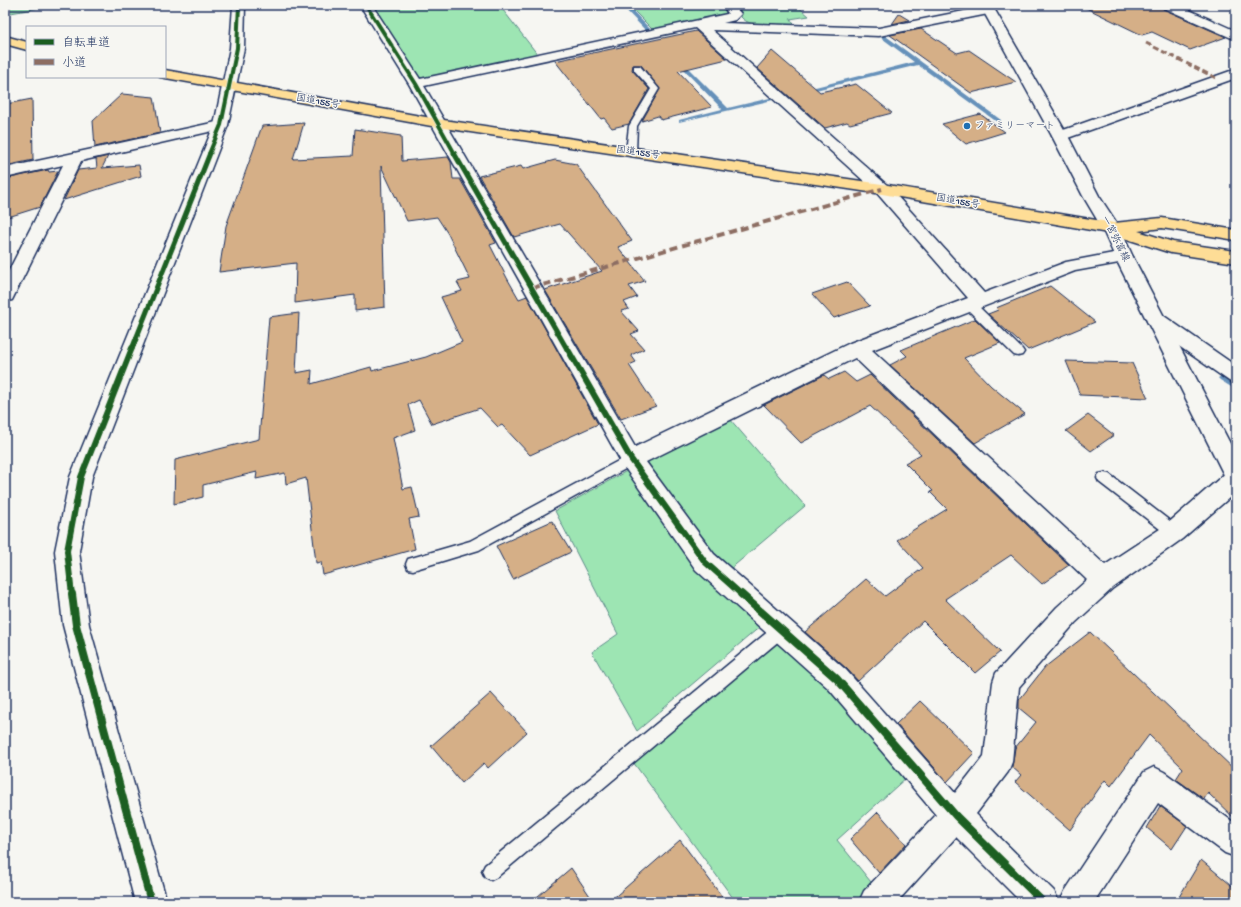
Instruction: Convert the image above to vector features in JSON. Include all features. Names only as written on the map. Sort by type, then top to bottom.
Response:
[{"type":"highway","points":[[5,40],[26,46]]},
{"type":"highway","name":"国道155号","points":[[166,74],[437,123],[882,189],[1111,228],[1172,247],[1236,257]]},
{"type":"highway","name":"国道155号","points":[[1111,228],[1162,223],[1236,235]]},
{"type":"street","points":[[151,902],[76,625],[67,551],[81,477],[221,125],[237,48],[239,5]]},
{"type":"street","points":[[366,5],[416,84],[631,459],[705,562],[837,679],[956,816],[1043,902]]},
{"type":"street","points":[[416,84],[731,17],[735,14],[728,5]]},
{"type":"street","points":[[1168,5],[1236,36]]},
{"type":"street","points":[[698,24],[717,27],[879,32],[988,8]]},
{"type":"street","name":"一宮弥富線","points":[[988,8],[1060,136],[1091,196],[1111,228],[1124,257],[1236,477]]},
{"type":"street","points":[[698,24],[882,189],[975,303]]},
{"type":"street","points":[[1060,136],[1236,73]]},
{"type":"street","points":[[5,173],[221,125]]},
{"type":"street","points":[[5,296],[75,157]]},
{"type":"street","points":[[631,459],[858,348],[1072,266],[1124,257]]},
{"type":"street","points":[[1157,321],[1236,376]]},
{"type":"street","points":[[858,348],[1104,580]]},
{"type":"street","points":[[875,902],[956,816],[998,762],[1006,682],[1066,615],[1104,580],[1174,532],[1236,477]]},
{"type":"street","points":[[1076,902],[1154,782],[1236,842]]},
{"type":"lane","points":[[631,152],[633,126],[655,89],[637,68]]},
{"type":"lane","points":[[975,303],[1018,352]]},
{"type":"lane","points":[[413,564],[474,546],[631,459]]},
{"type":"lane","points":[[1104,478],[1174,532]]},
{"type":"lane","points":[[491,871],[781,630]]},
{"type":"green space","points":[[5,5],[56,5],[5,14]]},
{"type":"green space","points":[[371,5],[499,5],[538,55],[420,80]]},
{"type":"green space","points":[[628,5],[721,5],[727,11],[724,15],[653,30]]},
{"type":"green space","points":[[736,5],[796,5],[809,16],[790,19],[797,28],[752,24],[741,17],[742,13]]},
{"type":"green space","points":[[729,418],[805,506],[729,570],[708,555],[644,461]]},
{"type":"green space","points":[[632,468],[762,625],[637,731],[592,652],[618,634],[555,511]]},
{"type":"green space","points":[[780,640],[822,679],[908,776],[837,840],[875,887],[861,902],[736,902],[633,762]]},
{"type":"building","points":[[1080,5],[1160,5],[1163,9],[1226,37],[1190,50],[1152,32],[1142,35]]},
{"type":"building","points":[[899,14],[909,20],[892,24]]},
{"type":"building","points":[[921,29],[957,53],[969,50],[1016,82],[971,93],[890,35]]},
{"type":"building","points":[[696,31],[727,59],[678,71],[712,107],[661,120],[658,116],[642,121],[660,89],[641,65],[633,65],[632,70],[649,89],[629,124],[612,128],[604,118],[601,119],[555,61]]},
{"type":"building","points":[[772,51],[820,92],[856,84],[892,113],[850,124],[847,122],[825,128],[757,68]]},
{"type":"building","points":[[122,94],[154,97],[160,133],[95,147],[93,121]]},
{"type":"building","points":[[32,99],[33,160],[5,166],[6,104]]},
{"type":"building","points":[[980,114],[1005,132],[966,144],[942,124]]},
{"type":"building","points":[[304,123],[293,159],[353,156],[355,129],[401,136],[402,161],[448,157],[451,162],[453,179],[460,179],[496,243],[490,245],[507,278],[519,299],[527,296],[598,424],[530,455],[502,425],[498,427],[480,408],[432,424],[419,400],[408,405],[415,430],[393,438],[403,489],[412,487],[419,517],[409,519],[415,549],[323,575],[321,562],[316,563],[306,478],[286,484],[285,473],[256,479],[257,472],[203,485],[203,497],[174,504],[175,460],[259,439],[269,317],[299,313],[296,373],[312,370],[311,384],[371,367],[372,371],[426,357],[462,342],[441,297],[462,291],[457,282],[470,279],[448,234],[437,217],[407,221],[381,166],[385,307],[355,311],[355,295],[295,303],[296,263],[219,272],[226,226],[262,126]]},
{"type":"building","points":[[108,156],[102,168],[139,165],[141,176],[64,200],[78,170],[97,168],[96,159]]},
{"type":"building","points":[[555,160],[576,164],[632,241],[618,247],[645,281],[629,286],[637,297],[624,302],[629,309],[621,311],[639,331],[631,334],[644,349],[631,355],[636,362],[629,365],[656,406],[621,419],[545,290],[602,271],[560,224],[514,237],[479,176],[521,166],[523,169]]},
{"type":"building","points":[[48,170],[49,172],[58,171],[40,207],[5,218],[5,179]]},
{"type":"building","points":[[847,282],[870,306],[834,318],[812,294]]},
{"type":"building","points":[[1050,286],[1095,322],[1028,350],[988,314],[998,310],[996,308]]},
{"type":"building","points":[[975,319],[1000,343],[964,358],[991,386],[1025,414],[975,443],[890,365],[907,356],[901,350]]},
{"type":"building","points":[[1066,361],[1132,363],[1148,398],[1080,395]]},
{"type":"building","points":[[844,372],[856,382],[870,375],[1069,565],[1042,584],[1011,555],[945,599],[1000,652],[975,673],[923,621],[858,681],[847,669],[805,632],[866,579],[885,596],[923,568],[897,540],[947,509],[930,492],[933,491],[905,463],[921,454],[870,406],[801,443],[764,405],[824,375],[829,379]]},
{"type":"building","points":[[1088,415],[1114,435],[1091,451],[1066,431]]},
{"type":"building","points":[[552,521],[571,552],[513,579],[496,546]]},
{"type":"building","points":[[1090,632],[1236,771],[1236,820],[1208,793],[1204,799],[1176,779],[1183,768],[1149,735],[1111,786],[1105,780],[1070,830],[1015,782],[1021,775],[1012,767],[1015,748],[1036,722],[1019,708],[1019,700],[1045,667]]},
{"type":"building","points":[[491,693],[527,732],[488,768],[484,763],[462,783],[431,746]]},
{"type":"building","points":[[920,701],[974,753],[947,782],[896,724]]},
{"type":"building","points":[[1160,806],[1187,826],[1172,849],[1147,828]]},
{"type":"building","points":[[878,812],[906,844],[879,873],[850,839]]},
{"type":"building","points":[[680,840],[726,902],[609,902]]},
{"type":"building","points":[[1201,860],[1236,889],[1236,902],[1176,902]]},
{"type":"building","points":[[571,868],[594,902],[531,902]]},
{"type":"waterway","points":[[624,5],[649,31]]},
{"type":"waterway","points":[[881,35],[999,121]]},
{"type":"waterway","points":[[677,60],[726,110]]},
{"type":"waterway","points":[[783,96],[918,63]]},
{"type":"waterway","points":[[681,121],[774,99]]},
{"type":"waterway","points":[[1223,378],[1236,387]]},
{"type":"marked path","points":[[1146,43],[1218,79]]},
{"type":"marked path","points":[[532,288],[882,189]]},
{"type":"cycle path","points":[[151,902],[76,625],[67,551],[81,477],[221,125],[237,48],[239,5]]},
{"type":"cycle path","points":[[366,5],[416,84],[631,459],[705,562],[837,679],[956,816],[1043,902]]},
{"type":"place","name":"ファミリーマート","points":[[967,126]]}]
